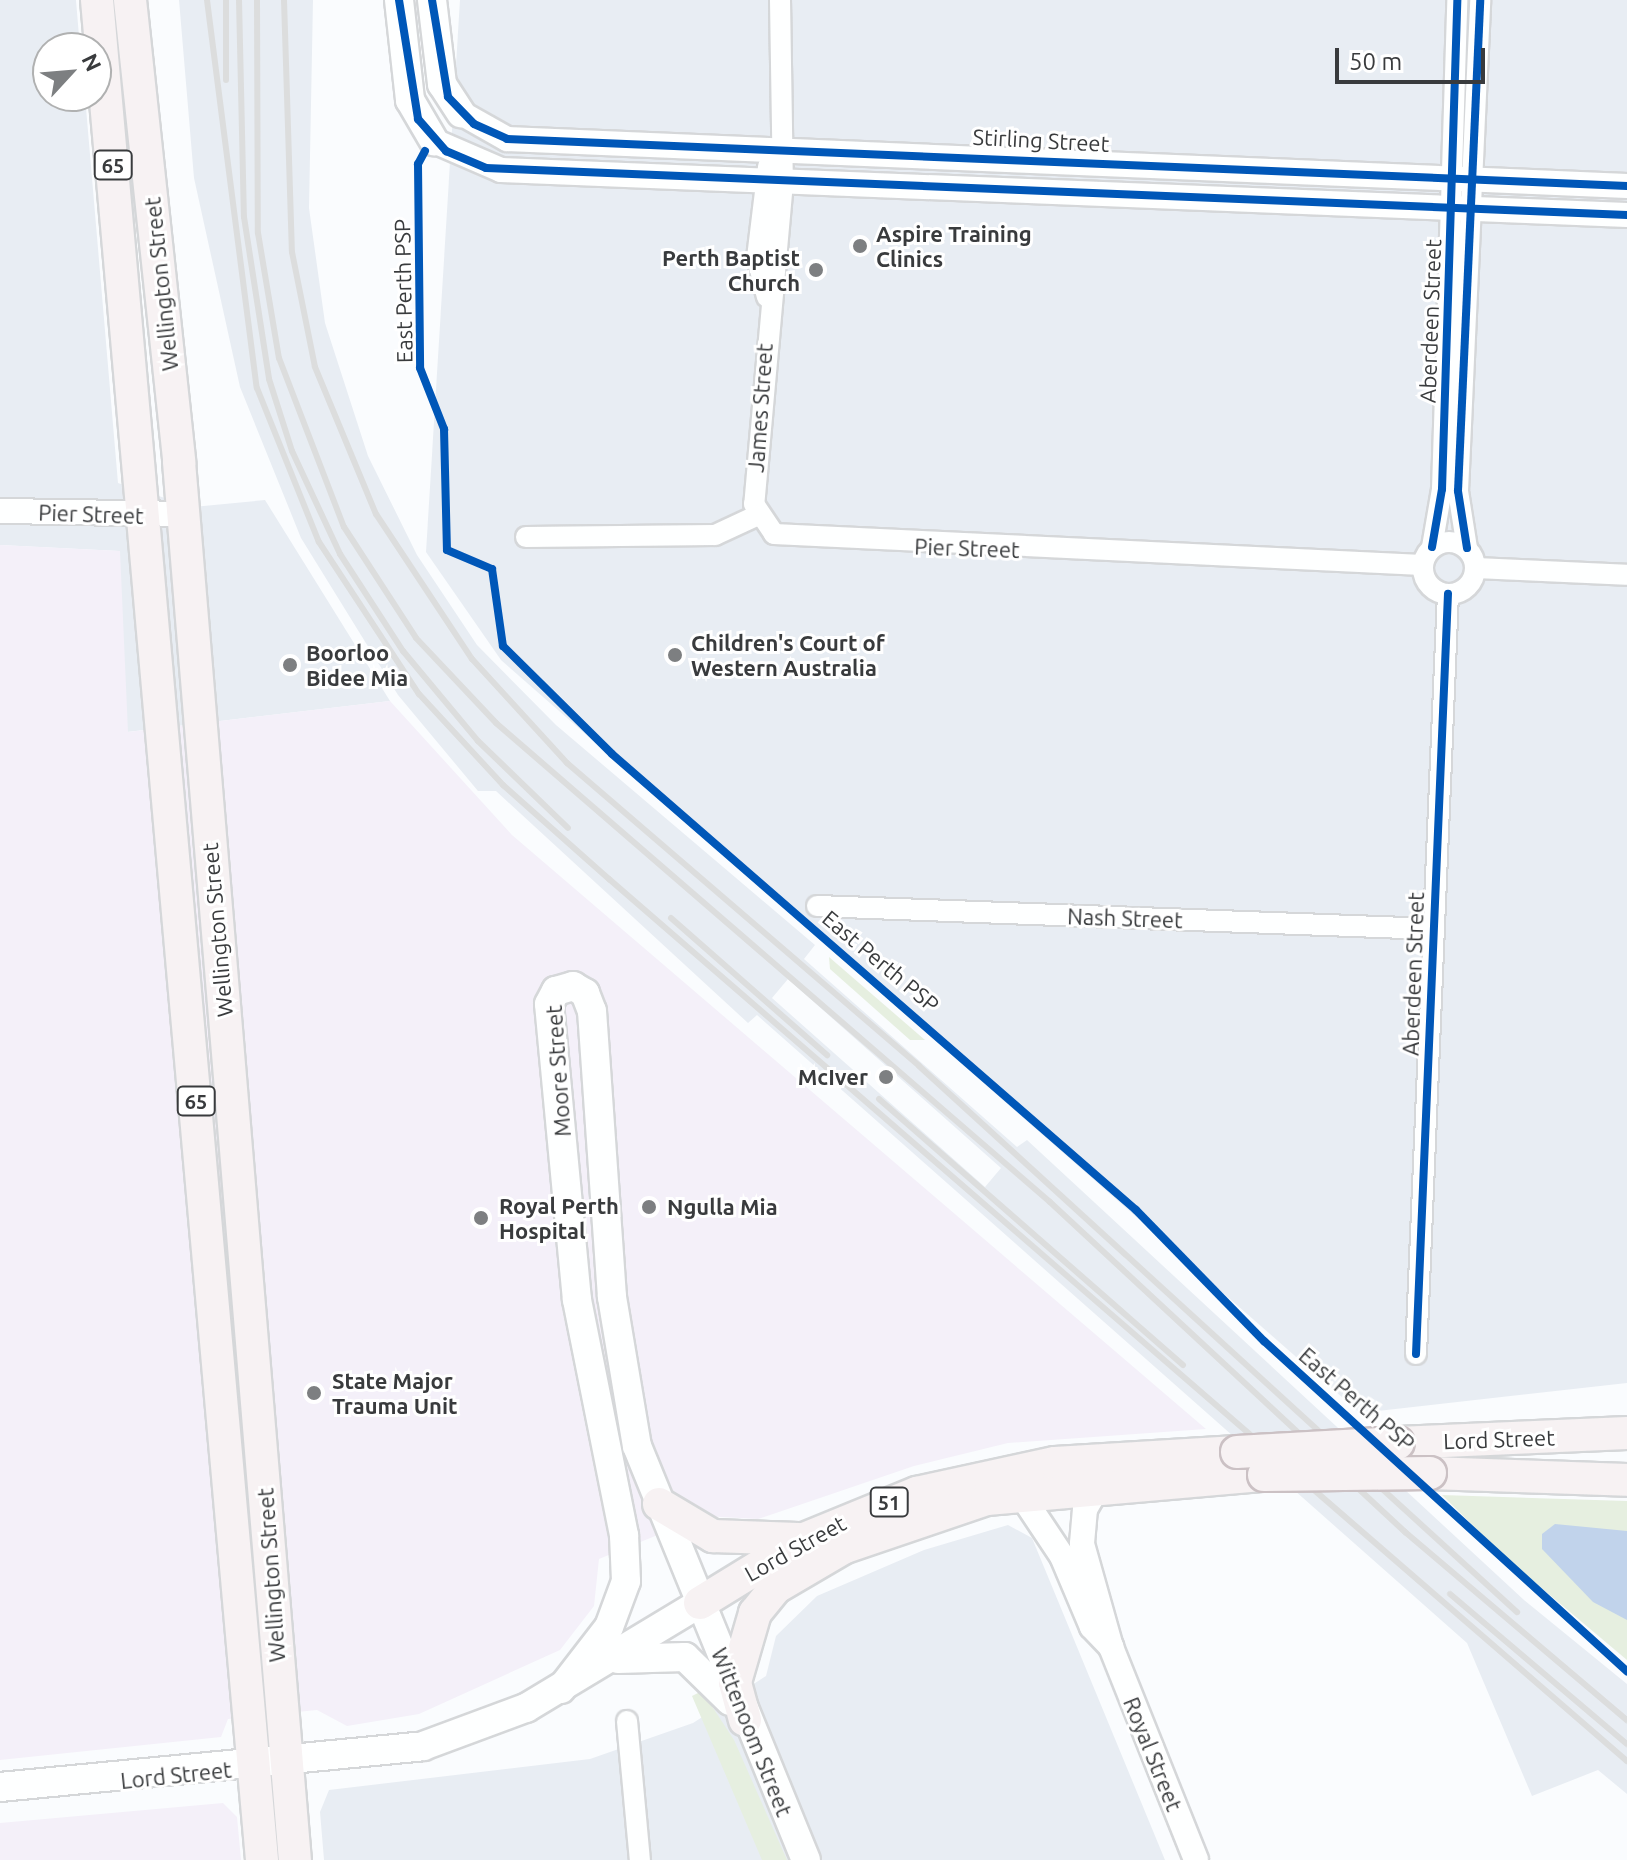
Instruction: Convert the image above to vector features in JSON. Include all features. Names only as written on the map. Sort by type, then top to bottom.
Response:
[{"type":"main road","name":"Wellington Street","points":[[97,0],[147,517],[262,1860]]},
{"type":"main road","name":"Wellington Street","points":[[130,0],[182,514],[295,1860]]},
{"type":"main road","points":[[399,0],[410,100],[434,141]]},
{"type":"main road","points":[[432,0],[442,84],[461,113]]},
{"type":"main road","name":"Moore Street","points":[[561,1689],[609,1627],[626,1581],[624,1535],[577,1300],[549,1004],[565,986],[585,993],[592,1011],[620,1370],[659,1504],[700,1603]]},
{"type":"main road","name":"Lord Street","points":[[0,1787],[253,1767],[423,1746],[561,1689],[804,1539],[880,1505],[989,1475],[1055,1463],[1627,1433]]},
{"type":"main road","name":"Lord Street","points":[[745,1720],[735,1682],[738,1654],[755,1613],[775,1588],[873,1534],[1020,1493],[1264,1475],[1430,1473],[1627,1480]]},
{"type":"main road","points":[[659,1504],[725,1539],[804,1539]]},
{"type":"main road","name":"Wittenoom Street","points":[[700,1603],[745,1720],[806,1860]]},
{"type":"main road","points":[[608,1661],[685,1657],[745,1720]]},
{"type":"street","name":"James Street","points":[[756,516],[772,182],[777,146],[780,0]]},
{"type":"street","name":"Aberdeen Street","points":[[1457,0],[1465,180]]},
{"type":"street","name":"Aberdeen Street","points":[[1467,548],[1458,491],[1464,208],[1480,0]]},
{"type":"street","name":"Stirling Street","points":[[461,113],[507,139],[777,146],[1627,186]]},
{"type":"street","points":[[434,141],[501,170],[1627,215]]},
{"type":"street","points":[[613,142],[624,161],[666,168],[683,179]]},
{"type":"street","name":"Aberdeen Street","points":[[1427,556],[1442,489],[1464,208]]},
{"type":"street","name":"Pier Street","points":[[0,511],[147,517],[182,514]]},
{"type":"street","name":"Pier Street","points":[[756,516],[789,540],[1427,556]]},
{"type":"street","points":[[526,537],[715,535],[756,516]]},
{"type":"street","points":[[1453,541],[1467,548],[1475,568],[1470,584],[1448,594],[1426,582],[1427,556],[1453,541]]},
{"type":"street","points":[[1475,568],[1627,575]]},
{"type":"street","name":"Aberdeen Street","points":[[1416,1354],[1448,594]]},
{"type":"street","name":"Nash Street","points":[[817,906],[1433,929]]},
{"type":"street","name":"Royal Street","points":[[1099,1485],[1085,1509],[1082,1544],[1111,1647],[1196,1860]]},
{"type":"street","name":"Royal Street","points":[[1020,1493],[1062,1556],[1092,1627],[1111,1647]]},
{"type":"street","points":[[627,1721],[640,1860]]},
{"type":"shaded area","points":[[0,0],[76,0],[79,32],[32,32],[32,112],[86,112],[118,483],[193,507],[265,500],[390,701],[127,732],[119,551],[0,545]]},
{"type":"shaded area","points":[[179,0],[313,0],[309,208],[325,323],[368,456],[417,555],[477,645],[556,725],[815,945],[804,959],[1017,1147],[1027,1140],[1524,1600],[1627,1684],[1627,1794],[1598,1770],[1532,1796],[1467,1643],[757,1015],[748,1023],[496,791],[478,791],[398,695],[301,538],[240,387],[194,178]],"holes":[[[788,979],[1001,1168],[985,1187],[772,998]]]},
{"type":"shaded area","points":[[460,0],[1627,0],[1627,1383],[1360,1413],[501,660],[426,552]]},
{"type":"shaded area","name":"Royal Perth Hospital","points":[[0,545],[120,551],[128,732],[390,701],[512,835],[1206,1429],[1008,1443],[914,1466],[758,1519],[704,1516],[599,1559],[594,1606],[560,1650],[419,1714],[347,1726],[317,1710],[228,1719],[221,1737],[0,1760]]},
{"type":"shaded area","points":[[1008,1525],[1032,1538],[1165,1860],[324,1860],[320,1812],[329,1790],[590,1759],[693,1723],[766,1676],[776,1636],[817,1596],[924,1550]]},
{"type":"shaded area","points":[[223,1803],[237,1817],[241,1860],[0,1860],[0,1823]]},
{"type":"green space","points":[[829,957],[925,1040],[910,1040],[830,969]]},
{"type":"green space","points":[[1442,1495],[1627,1501],[1627,1660],[1506,1558]]},
{"type":"green space","points":[[702,1691],[734,1740],[787,1860],[762,1860],[692,1696]]},
{"type":"water","points":[[1555,1524],[1627,1531],[1627,1620],[1593,1602],[1542,1549],[1542,1534]]},
{"type":"railway","points":[[207,0],[257,388],[319,542],[419,694],[503,785],[609,879],[1627,1761]]},
{"type":"railway","points":[[226,0],[226,80]]},
{"type":"railway","points":[[239,0],[244,217],[269,379],[292,451],[340,554],[403,651],[478,741],[568,828]]},
{"type":"railway","points":[[257,0],[258,233],[279,358],[344,527],[416,638],[496,723],[1050,1202],[1405,1532],[1627,1720]]},
{"type":"railway","points":[[284,0],[292,252],[315,367],[376,514],[472,659],[567,763],[919,1066],[1517,1612]]},
{"type":"railway","points":[[671,918],[827,1055]]},
{"type":"railway","points":[[879,1099],[1183,1365]]},
{"type":"railway","points":[[1450,1594],[1627,1744]]},
{"type":"cycle path","points":[[399,0],[418,119],[446,151],[486,168],[1627,215]]},
{"type":"cycle path","points":[[432,0],[448,97],[474,124],[507,139],[1627,186]]},
{"type":"cycle path","points":[[1432,547],[1442,489],[1457,0]]},
{"type":"cycle path","points":[[1467,548],[1458,491],[1480,0]]},
{"type":"cycle path","name":"East Perth PSP","points":[[425,151],[418,164],[420,368],[444,429],[447,550],[492,569],[503,646],[612,754],[1136,1210],[1264,1341],[1627,1671]]},
{"type":"cycle path","points":[[1416,1354],[1448,594]]},
{"type":"place","name":"Aspire Training Clinics","points":[[860,246]]},
{"type":"place","name":"Perth Baptist Church","points":[[816,270]]},
{"type":"place","name":"Children's Court of Western Australia","points":[[675,655]]},
{"type":"place","name":"Boorloo Bidee Mia","points":[[290,665]]},
{"type":"place","name":"McIver","points":[[886,1077]]},
{"type":"place","name":"Ngulla Mia","points":[[649,1207]]},
{"type":"place","name":"Royal Perth Hospital","points":[[481,1218]]},
{"type":"place","name":"State Major Trauma Unit","points":[[314,1393]]}]
